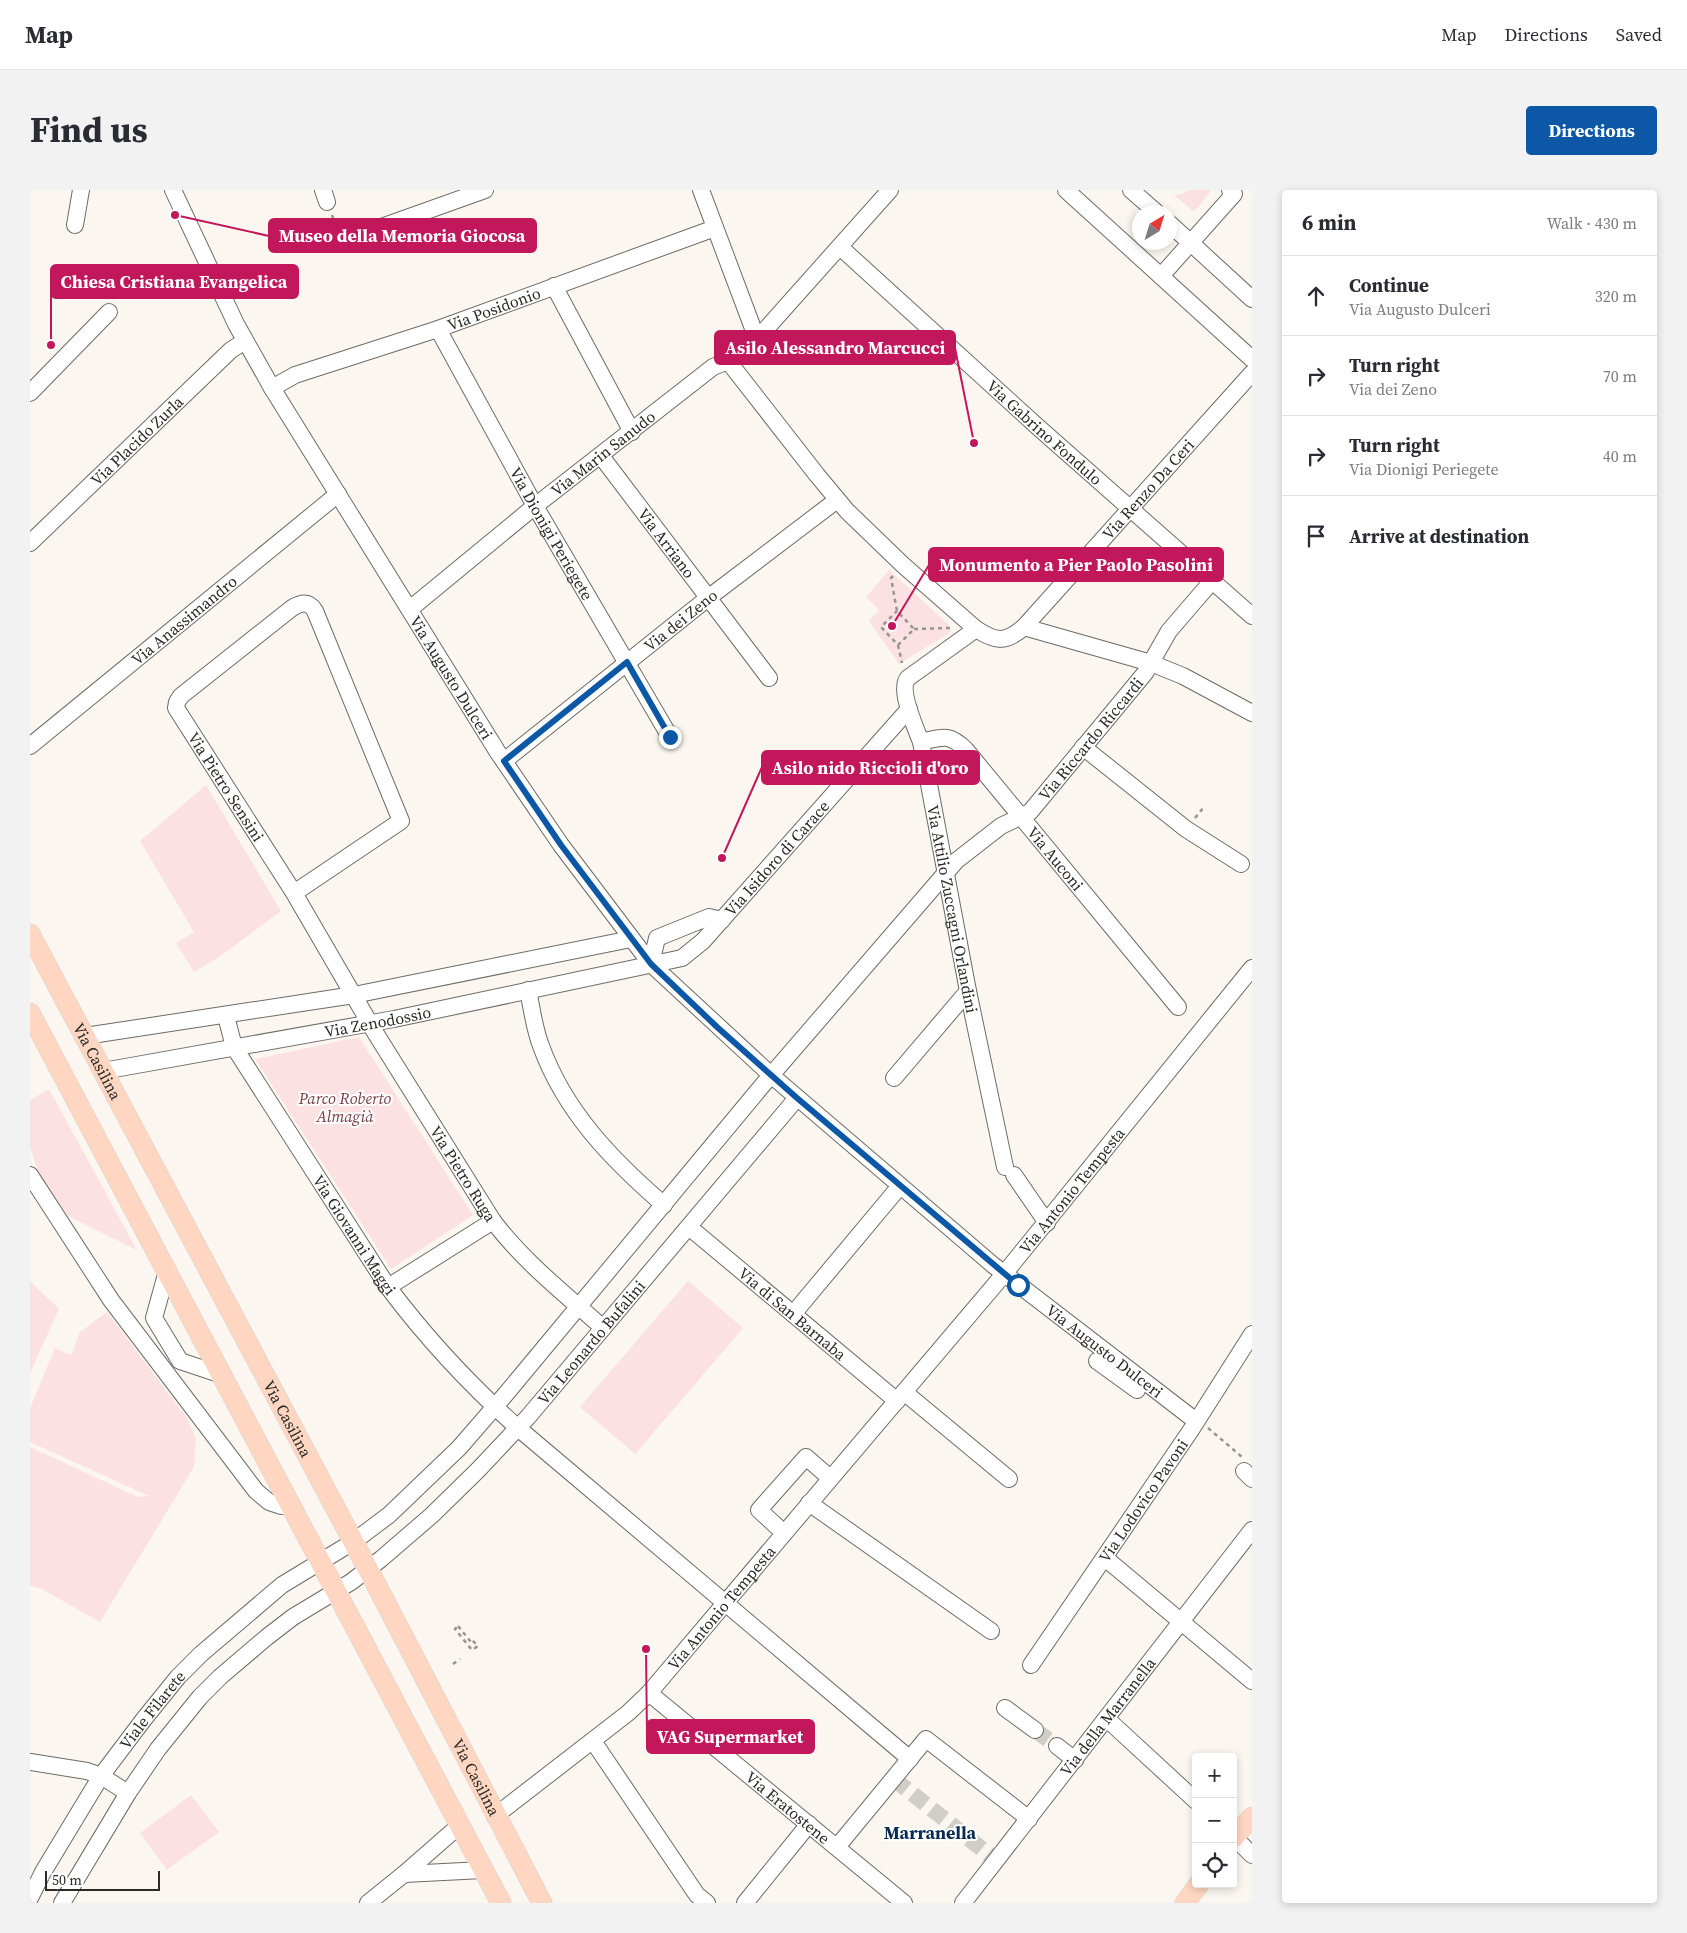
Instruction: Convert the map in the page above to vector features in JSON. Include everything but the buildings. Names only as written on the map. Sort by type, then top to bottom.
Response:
[{"type":"main road","name":"Via Casilina","points":[[30,934],[368,1570],[542,1903]]},
{"type":"main road","points":[[30,1013],[501,1903]]},
{"type":"main road","points":[[1237,1833],[1252,1817]]},
{"type":"main road","points":[[1185,1903],[1196,1888]]},
{"type":"street","points":[[75,225],[81,190]]},
{"type":"street","name":"Via Augusto Dulceri","points":[[173,190],[245,341],[272,388],[504,761],[561,845],[651,964],[771,1075],[900,1186],[1004,1274],[1194,1426]]},
{"type":"street","points":[[342,241],[485,190]]},
{"type":"street","points":[[701,190],[757,339]]},
{"type":"street","name":"Via Marin Sanudo","points":[[410,609],[535,506],[713,367],[728,361],[757,339],[890,190]]},
{"type":"street","points":[[1066,190],[1252,359]]},
{"type":"street","points":[[1131,190],[1148,205]]},
{"type":"street","points":[[1161,276],[1191,244],[1234,191]]},
{"type":"street","name":"Via Posidonio","points":[[272,388],[295,376],[438,328],[716,228]]},
{"type":"street","points":[[1177,231],[1252,299]]},
{"type":"street","name":"Via Gabrino Fondulo","points":[[840,247],[1039,428],[1252,616]]},
{"type":"street","points":[[554,286],[632,432]]},
{"type":"street","points":[[31,389],[109,312]]},
{"type":"street","name":"Via Dionigi Periegete","points":[[438,328],[535,506],[670,737]]},
{"type":"street","name":"Via Placido Zurla","points":[[30,542],[228,353],[245,341]]},
{"type":"street","name":"Via Renzo Da Ceri","points":[[728,361],[837,500],[858,522],[903,565],[976,629],[990,638],[1004,639],[1010,638],[1024,627],[1252,373]]},
{"type":"street","name":"Via Arriano","points":[[601,456],[769,678]]},
{"type":"street","name":"Via Anassimandro","points":[[30,746],[338,494]]},
{"type":"street","name":"Via dei Zeno","points":[[504,761],[708,598],[837,500]]},
{"type":"street","name":"Via Riccardo Riccardi","points":[[771,1075],[956,861],[1001,826],[1030,812],[1145,673],[1169,631],[1212,582]]},
{"type":"street","name":"Via Pietro Sensini","points":[[294,893],[401,821],[316,611],[306,603],[292,608],[181,696],[176,704],[179,714],[294,893],[370,1023]]},
{"type":"street","points":[[1024,627],[1151,663],[1183,676],[1252,713]]},
{"type":"street","name":"Via Attilio Zuccagni Orlandini","points":[[976,629],[906,679],[904,685],[909,709],[921,742],[968,991],[1010,1171],[1046,1224]]},
{"type":"street","name":"Via Isidoro di Carace","points":[[651,964],[685,957],[703,941],[909,709]]},
{"type":"street","name":"Via Auconi","points":[[921,742],[947,737],[955,740],[968,752],[1178,1007]]},
{"type":"street","points":[[1083,747],[1186,828],[1241,864]]},
{"type":"street","points":[[651,964],[657,938],[710,917],[722,920]]},
{"type":"street","name":"Via Zenodossio","points":[[85,1036],[354,995],[631,939]]},
{"type":"street","name":"Via Zenodossio","points":[[103,1070],[370,1023],[651,964]]},
{"type":"street","name":"Via Antonio Tempesta","points":[[495,1816],[628,1714],[649,1693],[1046,1224],[1250,974]]},
{"type":"street","points":[[528,990],[541,1046],[558,1084],[575,1112],[606,1151],[664,1205]]},
{"type":"street","points":[[894,1078],[968,991]]},
{"type":"street","name":"Via Giovanni Maggi","points":[[226,1016],[234,1047],[388,1287],[409,1315],[458,1371],[518,1428]]},
{"type":"street","name":"Via Pietro Ruga","points":[[370,1023],[493,1221],[522,1255],[604,1328]]},
{"type":"street","name":"Via Leonardo Bufalini","points":[[320,1562],[353,1542],[390,1515],[429,1478],[495,1408],[771,1075]]},
{"type":"street","name":"Via Leonardo Bufalini","points":[[368,1570],[448,1500],[518,1428],[797,1098]]},
{"type":"street","points":[[30,1176],[111,1300],[256,1491],[269,1502],[281,1506],[289,1502]]},
{"type":"street","points":[[793,1314],[900,1186]]},
{"type":"street","points":[[388,1287],[493,1221]]},
{"type":"street","name":"Via di San Barnaba","points":[[689,1227],[793,1314],[1009,1479]]},
{"type":"street","points":[[167,1271],[154,1318],[180,1361],[222,1375]]},
{"type":"street","name":"Via Lodovico Pavoni","points":[[1031,1665],[1194,1426],[1252,1334]]},
{"type":"street","points":[[1097,1361],[1194,1426]]},
{"type":"street","points":[[518,1428],[910,1759]]},
{"type":"street","points":[[784,1532],[759,1510],[806,1456],[830,1478]]},
{"type":"street","points":[[809,1503],[991,1632]]},
{"type":"street","name":"Via della Marranella","points":[[963,1903],[1030,1819],[1252,1530]]},
{"type":"street","points":[[1105,1558],[1252,1681]]},
{"type":"street","name":"Viale Filarete","points":[[30,1898],[43,1872],[102,1776],[144,1718],[178,1677],[278,1578],[320,1562]]},
{"type":"street","name":"Viale Filarete","points":[[62,1903],[128,1793],[176,1724],[220,1677],[287,1622],[368,1570]]},
{"type":"street","name":"Via Eratostene","points":[[649,1693],[904,1903]]},
{"type":"street","points":[[1005,1708],[1035,1730]]},
{"type":"street","points":[[1107,1719],[1193,1798]]},
{"type":"street","points":[[837,1847],[926,1739],[1030,1819]]},
{"type":"street","points":[[593,1741],[697,1895],[707,1903]]},
{"type":"street","points":[[1057,1746],[1075,1760]]},
{"type":"street","points":[[30,1762],[87,1770],[102,1776],[128,1793]]},
{"type":"street","points":[[745,1903],[809,1824]]},
{"type":"street","points":[[368,1903],[460,1825]]},
{"type":"street","points":[[1237,1841],[1252,1856]]},
{"type":"street","points":[[404,1874],[484,1870]]},
{"type":"path","points":[[325,196],[342,241]]},
{"type":"path","points":[[903,565],[891,578],[897,611],[914,629]]},
{"type":"path","points":[[897,611],[881,627],[898,644],[903,668]]},
{"type":"path","points":[[898,644],[914,629],[952,628]]},
{"type":"path","points":[[1194,820],[1204,807]]},
{"type":"path","points":[[1194,1426],[1206,1427],[1242,1456],[1248,1475]]},
{"type":"path","points":[[458,1626],[470,1642],[472,1640],[478,1646],[472,1650],[455,1629],[458,1626]]},
{"type":"path","points":[[452,1664],[460,1659]]},
{"type":"green space","points":[[1188,190],[1210,190],[1210,192],[1196,210],[1193,211],[1174,195],[1182,194]]},
{"type":"green space","points":[[889,570],[949,625],[951,632],[899,664],[869,621],[879,610],[866,597]]},
{"type":"green space","points":[[206,785],[281,911],[218,958],[194,972],[176,943],[194,932],[140,841]]},
{"type":"green space","name":"Parco Roberto Almagià","points":[[359,1037],[473,1215],[391,1269],[255,1059]]},
{"type":"green space","points":[[49,1089],[137,1250],[68,1216],[37,1169],[30,1147],[30,1100]]},
{"type":"green space","points":[[30,1281],[59,1309],[30,1373]]},
{"type":"green space","points":[[688,1281],[743,1328],[635,1454],[580,1407]]},
{"type":"green space","points":[[107,1312],[187,1418],[196,1439],[194,1467],[100,1622],[42,1589],[30,1586],[30,1447],[138,1497],[149,1496],[30,1442],[30,1408],[55,1348],[71,1355],[80,1332]]},
{"type":"green space","points":[[191,1795],[219,1832],[167,1870],[140,1833]]},
{"type":"tunnel","points":[[1035,1730],[1057,1746]]},
{"type":"tunnel","points":[[894,1779],[997,1861]]},
{"type":"place","name":"Museo della Memoria Giocosa","points":[[175,215]]},
{"type":"place","name":"Chiesa Cristiana Evangelica","points":[[51,345]]},
{"type":"place","name":"Asilo Alessandro Marcucci","points":[[974,443]]},
{"type":"place","name":"Monumento a Pier Paolo Pasolini","points":[[892,626]]},
{"type":"place","name":"Asilo nido Riccioli d'oro","points":[[722,858]]},
{"type":"place","name":"VAG Supermarket","points":[[646,1649]]},
{"type":"district","name":"Marranella","points":[[930,1833]]},
{"type":"route","points":[[670,737],[627,662],[504,761],[561,845],[651,964],[717,1027],[797,1098],[993,1266],[1018,1285]]}]
